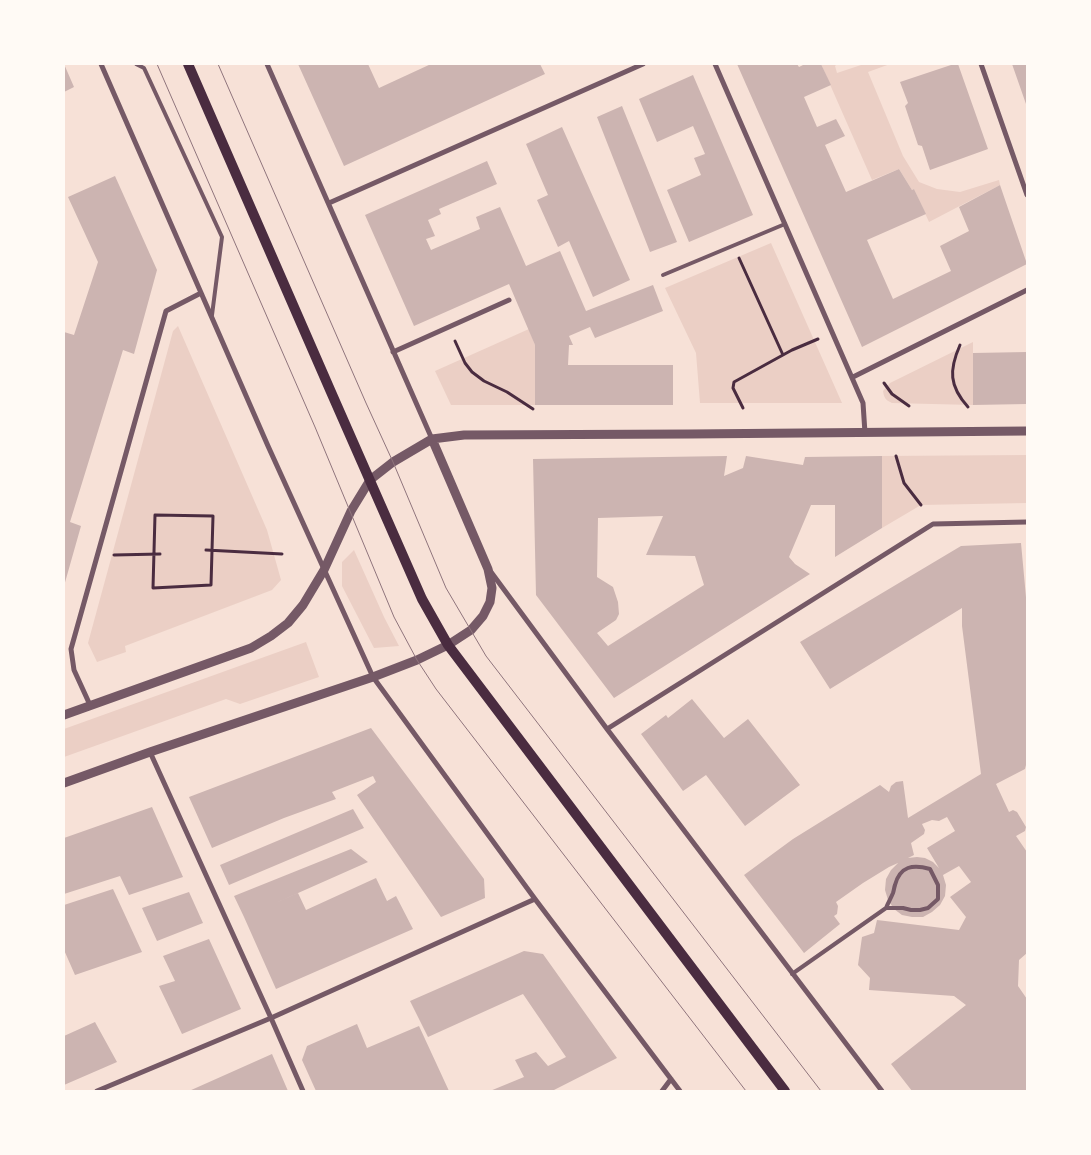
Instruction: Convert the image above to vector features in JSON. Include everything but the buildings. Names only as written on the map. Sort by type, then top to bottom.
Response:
[{"type":"main road","points":[[188,64],[330,392],[422,598],[448,646],[785,1091]]},
{"type":"street","points":[[101,64],[373,677],[535,899],[680,1091]]},
{"type":"street","points":[[64,783],[418,660],[448,646],[471,630],[483,616],[490,602],[492,588],[488,568],[267,64]]},
{"type":"street","points":[[329,203],[643,64]]},
{"type":"street","points":[[715,64],[853,377],[863,403],[865,433]]},
{"type":"street","points":[[981,64],[1027,195]]},
{"type":"street","points":[[853,377],[1027,290]]},
{"type":"street","points":[[90,705],[74,670],[71,649],[166,312],[201,293]]},
{"type":"street","points":[[393,352],[509,300]]},
{"type":"street","points":[[64,715],[251,648],[271,636],[288,623],[303,605],[324,570],[351,511],[370,480],[393,462],[432,439],[471,435],[1027,431]]},
{"type":"street","points":[[607,730],[933,524],[1027,522]]},
{"type":"street","points":[[488,568],[607,730],[882,1091]]},
{"type":"street","points":[[150,752],[303,1091]]},
{"type":"street","points":[[97,1091],[271,1018],[535,899]]},
{"type":"street","points":[[662,1091],[671,1079]]},
{"type":"lane","points":[[136,64],[144,68],[222,237],[212,317]]},
{"type":"lane","points":[[663,275],[785,224]]},
{"type":"lane","points":[[792,974],[886,908],[900,873],[909,868],[919,866],[930,869],[938,884],[938,900],[928,908],[920,910],[886,908]]},
{"type":"path","points":[[733,246],[783,355]]},
{"type":"path","points":[[448,327],[465,364],[472,372],[533,409]]},
{"type":"path","points":[[743,408],[733,388],[734,382],[783,355],[818,339]]},
{"type":"path","points":[[960,345],[955,357],[953,383],[959,397],[968,407]]},
{"type":"path","points":[[884,383],[892,394],[909,406]]},
{"type":"path","points":[[896,456],[904,483],[921,505]]},
{"type":"path","points":[[155,515],[213,516],[211,585],[153,588],[153,554],[155,515]]},
{"type":"path","points":[[206,550],[282,554]]},
{"type":"path","points":[[98,553],[112,555],[160,554]]},
{"type":"shaded area","points":[[821,64],[837,64],[835,66],[837,73],[864,64],[890,64],[868,72],[903,156],[919,182],[937,189],[960,192],[999,180],[1000,185],[929,222],[914,189],[912,190],[899,169],[872,180]]},
{"type":"shaded area","points":[[771,243],[842,403],[700,403],[696,353],[665,288]]},
{"type":"shaded area","points":[[178,326],[267,530],[281,580],[272,590],[125,646],[126,652],[97,662],[88,643],[173,331]]},
{"type":"shaded area","points":[[529,329],[535,345],[535,405],[451,405],[435,371]]},
{"type":"shaded area","points":[[973,342],[973,405],[892,403],[885,398],[883,391],[890,383]]},
{"type":"shaded area","points":[[1027,455],[1027,503],[921,505],[882,528],[882,456]]},
{"type":"shaded area","points":[[354,550],[399,646],[374,648],[342,586],[342,562]]},
{"type":"shaded area","points":[[306,642],[319,677],[240,704],[226,699],[64,757],[64,729]]},
{"type":"tram line","points":[[157,64],[315,427],[394,617],[417,660],[436,689],[746,1091]]},
{"type":"tram line","points":[[218,64],[393,462],[446,588],[486,656],[821,1091]]}]
